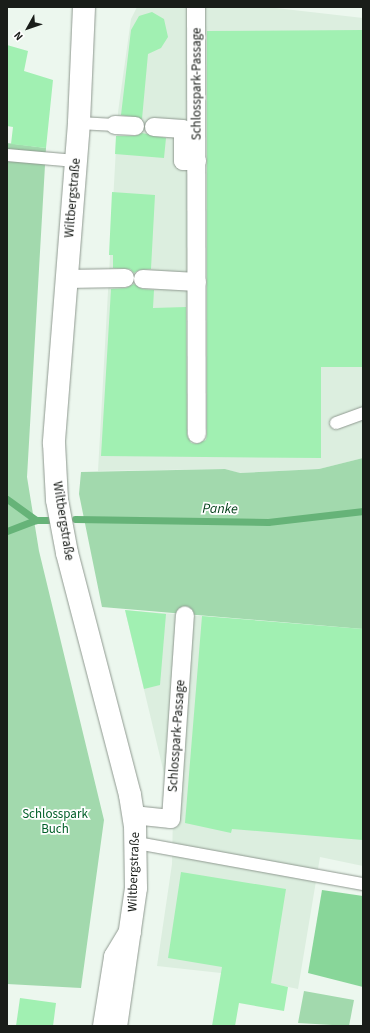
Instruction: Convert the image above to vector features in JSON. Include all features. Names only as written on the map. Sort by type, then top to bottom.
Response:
[{"type":"main road","name":"Wiltbergstraße","points":[[84,7],[79,123],[54,443],[57,500],[78,600],[133,815],[137,843],[130,932],[116,1026]]},
{"type":"main road","points":[[104,1026],[114,957],[130,932]]},
{"type":"street","name":"Schlosspark-Passage","points":[[196,7],[196,434]]},
{"type":"street","points":[[115,125],[135,126]]},
{"type":"street","name":"Schlosspark-Passage","points":[[154,128],[183,129],[184,161],[197,161]]},
{"type":"street","points":[[66,279],[125,278]]},
{"type":"street","points":[[143,279],[197,282]]},
{"type":"street","name":"Schlosspark-Passage","points":[[133,815],[172,820],[185,615]]},
{"type":"lane","points":[[79,123],[115,125]]},
{"type":"lane","points":[[7,155],[76,161]]},
{"type":"lane","points":[[336,423],[363,412]]},
{"type":"lane","points":[[137,843],[363,884]]},
{"type":"shaded area","points":[[137,7],[267,7],[363,18],[363,458],[319,469],[239,473],[225,469],[98,471],[118,112],[131,19]]},
{"type":"shaded area","points":[[125,610],[363,629],[363,866],[320,857],[298,989],[221,973],[157,966],[172,864],[173,811]]},
{"type":"green space","name":"Schlosspark Buch","points":[[7,143],[46,148],[27,477],[39,551],[104,820],[81,988],[7,984]]},
{"type":"green space","points":[[363,458],[363,629],[102,607],[79,494],[81,472],[225,469],[240,473],[319,469]]},
{"type":"green space","points":[[322,890],[363,896],[363,987],[308,973]]},
{"type":"green space","points":[[304,991],[354,1000],[349,1026],[298,1023]]},
{"type":"building","points":[[152,12],[164,19],[168,37],[161,48],[148,54],[142,119],[121,115],[131,30],[139,16]]},
{"type":"building","points":[[363,30],[363,367],[321,367],[321,458],[101,456],[111,289],[126,288],[134,284],[142,289],[154,290],[153,308],[186,307],[187,434],[191,443],[197,444],[206,440],[207,31]]},
{"type":"building","points":[[7,45],[28,51],[24,71],[53,80],[46,148],[11,144],[13,127],[7,126]]},
{"type":"building","points":[[142,133],[166,138],[164,158],[115,154],[116,136],[135,136]]},
{"type":"building","points":[[112,192],[155,195],[151,269],[139,270],[134,273],[130,269],[113,268],[113,255],[109,255]]},
{"type":"building","points":[[125,610],[166,614],[160,685],[144,689]]},
{"type":"building","points":[[202,616],[363,629],[363,840],[232,829],[231,833],[185,823]]},
{"type":"building","points":[[181,872],[286,889],[271,983],[288,987],[284,1011],[239,1003],[235,1026],[212,1026],[222,967],[168,958]]},
{"type":"building","points":[[20,998],[56,1003],[53,1026],[16,1026]]},
{"type":"waterway","points":[[7,499],[36,520]]},
{"type":"waterway","name":"Panke","points":[[75,519],[268,522],[363,511]]},
{"type":"waterway","name":"Panke","points":[[7,531],[36,520],[49,520]]}]
